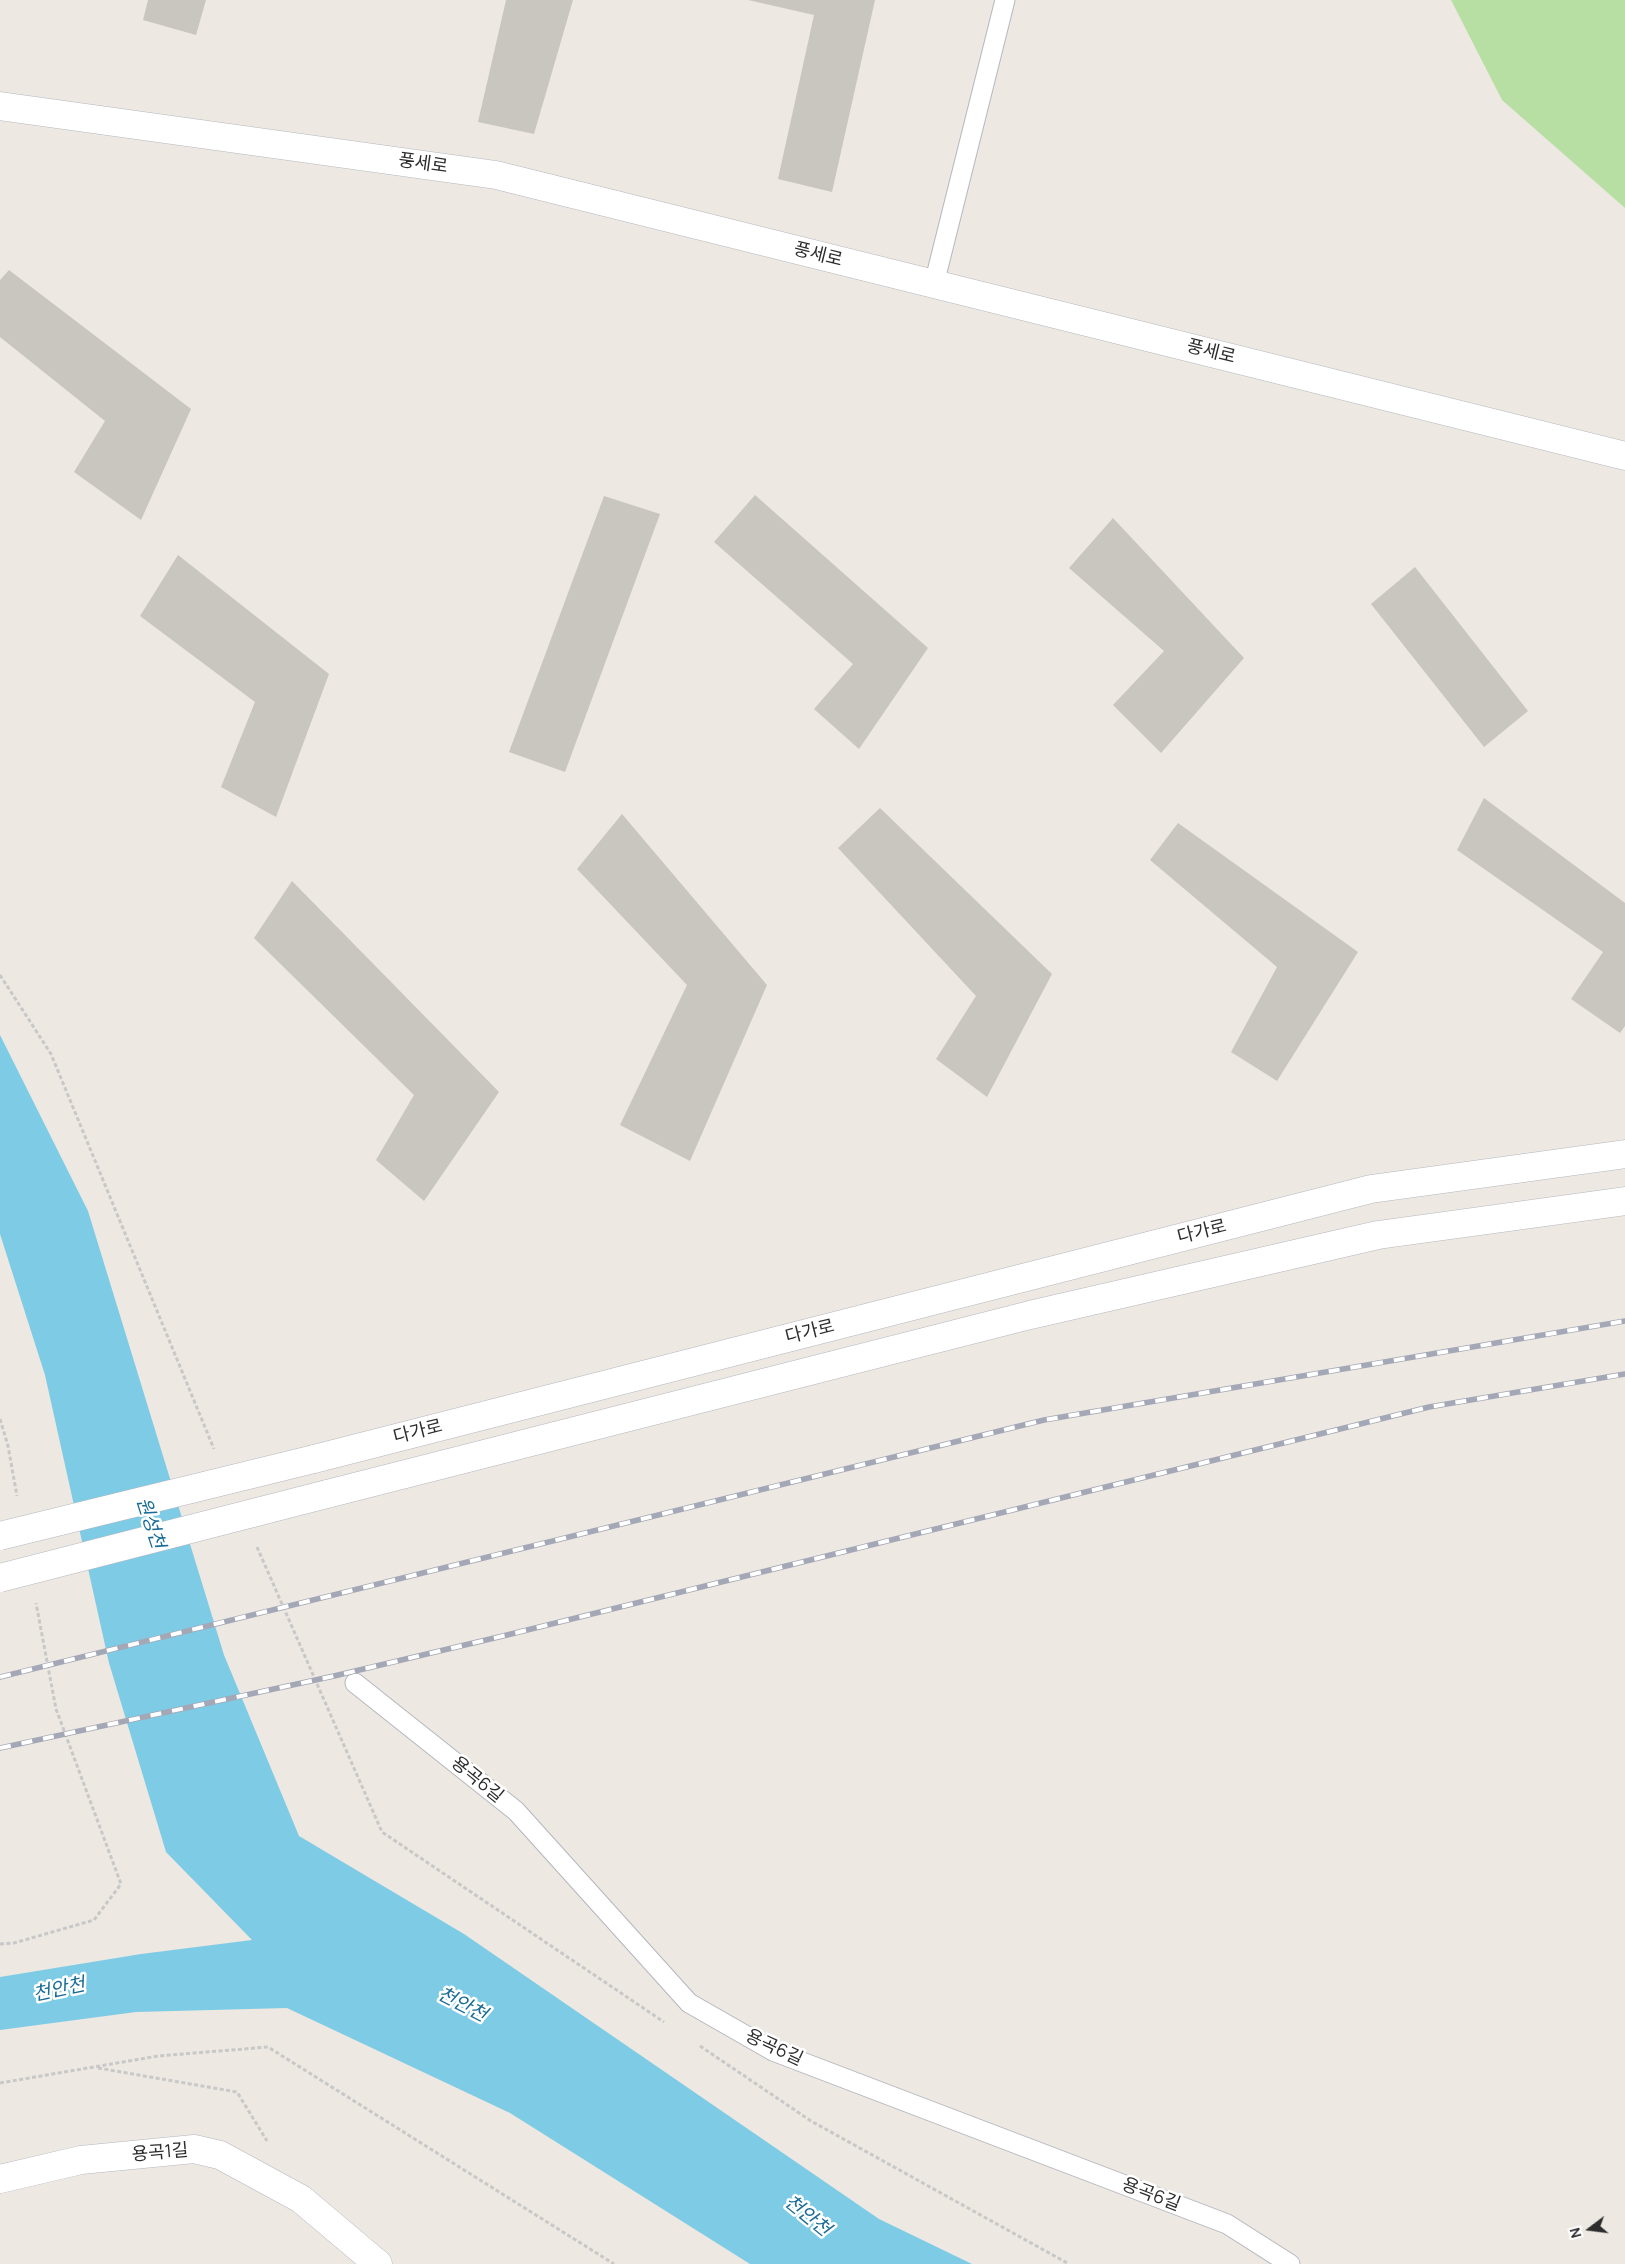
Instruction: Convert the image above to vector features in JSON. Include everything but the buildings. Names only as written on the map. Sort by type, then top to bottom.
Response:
[{"type":"street","name":"풍세로","points":[[0,106],[496,174],[1625,456]]},
{"type":"street","name":"다가로","points":[[0,1536],[314,1459],[1371,1189],[1625,1154]]},
{"type":"street","points":[[0,1578],[1030,1315],[1378,1235],[1625,1201]]},
{"type":"street","name":"용곡1길","points":[[0,2179],[81,2160],[194,2149],[220,2155],[301,2199],[378,2264]]},
{"type":"lane","points":[[934,284],[1005,0]]},
{"type":"lane","name":"용곡6길","points":[[355,1683],[516,1812],[689,2003],[772,2051],[1226,2224],[1290,2264]]},
{"type":"path","points":[[0,975],[50,1054],[215,1451]]},
{"type":"path","points":[[0,1419],[8,1446],[18,1501]]},
{"type":"path","points":[[254,1542],[382,1832],[670,2026]]},
{"type":"path","points":[[0,1944],[14,1943],[94,1920],[121,1884],[56,1709],[34,1593]]},
{"type":"path","points":[[695,2043],[811,2121],[1069,2264]]},
{"type":"path","points":[[0,2083],[158,2056],[268,2047],[614,2264]]},
{"type":"path","points":[[95,2067],[237,2092],[272,2149]]},
{"type":"green space","points":[[1451,0],[1625,0],[1625,208],[1502,100]]},
{"type":"water","points":[[0,1035],[88,1211],[224,1655],[299,1836],[464,1934],[879,2219],[972,2264],[750,2264],[510,2113],[287,2008],[136,2012],[0,2030],[0,1977],[141,1954],[252,1940],[166,1852],[109,1663],[45,1375],[0,1234]]},
{"type":"railway","points":[[0,1677],[1044,1420],[1625,1321]]},
{"type":"railway","points":[[0,1748],[334,1676],[507,1635],[1429,1407],[1625,1374]]},
{"type":"water label","name":"원성천","points":[[150,1523]]},
{"type":"water label","name":"천안천","points":[[59,1990]]},
{"type":"water label","name":"천안천","points":[[462,2005]]},
{"type":"water label","name":"천안천","points":[[807,2216]]}]
